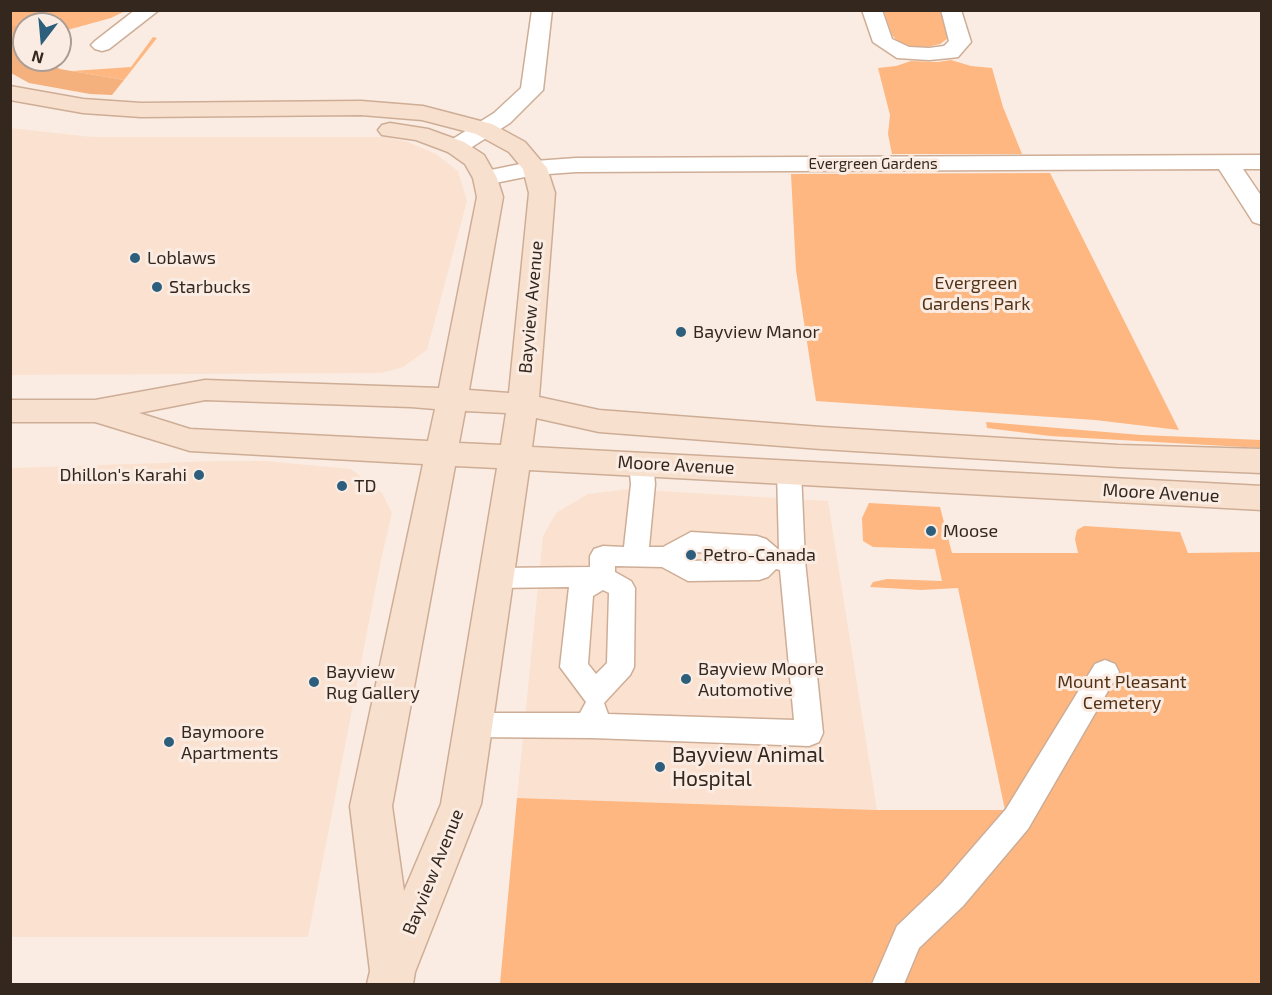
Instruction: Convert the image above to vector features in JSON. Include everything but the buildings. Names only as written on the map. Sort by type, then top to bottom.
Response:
[{"type":"main road","name":"Bayview Avenue","points":[[10,93],[83,106],[141,110],[397,109],[423,113],[484,129],[517,147],[535,168],[542,193],[523,404],[461,804],[391,978]]},
{"type":"main road","points":[[10,115],[61,123],[124,128],[335,127],[392,130],[420,134],[456,147],[475,160],[485,178]]},
{"type":"main road","name":"Bayview Avenue","points":[[391,978],[371,806],[462,350],[490,197],[485,178]]},
{"type":"main road","name":"Moore Avenue","points":[[10,411],[94,411],[205,390],[451,399],[523,404],[599,421],[1118,456],[1262,462]]},
{"type":"main road","name":"Moore Avenue","points":[[94,411],[190,440],[1262,498]]},
{"type":"main road","points":[[867,440],[871,476]]},
{"type":"street","points":[[102,45],[149,10]]},
{"type":"street","points":[[456,147],[513,109],[532,90],[542,10]]},
{"type":"street","points":[[872,10],[880,38],[885,44],[905,52],[929,54],[950,52],[960,42],[951,10]]},
{"type":"street","points":[[1226,162],[1262,217]]},
{"type":"street","name":"Evergreen Gardens","points":[[485,178],[535,168],[588,165],[1262,162]]},
{"type":"lane","points":[[636,556],[642,484],[641,463]]},
{"type":"lane","points":[[472,725],[592,726],[809,733],[781,560],[789,471]]},
{"type":"lane","points":[[602,577],[603,556],[667,557],[688,571],[759,570],[781,560]]},
{"type":"lane","points":[[596,694],[574,667],[580,591],[602,577]]},
{"type":"lane","points":[[496,578],[602,577],[622,588],[620,667],[596,694],[592,726]]},
{"type":"lane","points":[[888,984],[908,937],[952,895],[1017,819],[1105,672]]},
{"type":"shaded area","points":[[12,26],[12,72],[72,71],[124,80],[112,95],[90,94],[29,83],[11,73]]},
{"type":"shaded area","points":[[10,128],[92,137],[386,137],[408,142],[436,154],[458,171],[467,201],[427,350],[403,367],[382,373],[11,375]]},
{"type":"shaded area","points":[[266,461],[351,469],[382,493],[392,513],[308,937],[11,937],[11,468]]},
{"type":"shaded area","points":[[628,489],[828,501],[877,810],[517,798],[543,536],[556,513],[588,494]]},
{"type":"green space","points":[[10,11],[125,11],[111,18],[72,29],[72,12],[12,12],[11,26]]},
{"type":"green space","points":[[884,11],[940,11],[947,31],[947,39],[940,44],[927,47],[910,46],[898,42],[892,35]]},
{"type":"green space","points":[[153,37],[157,38],[124,80],[72,71],[131,67]]},
{"type":"green space","points":[[951,60],[971,66],[992,68],[1003,107],[1022,154],[892,154],[888,134],[890,115],[878,68],[911,61]]},
{"type":"green space","name":"Evergreen Gardens Park","points":[[1050,173],[1179,430],[1095,420],[816,401],[796,270],[791,174]]},
{"type":"green space","points":[[986,422],[1141,435],[1261,440],[1261,448],[1050,436],[987,428]]},
{"type":"green space","name":"Mount Pleasant Cemetery","points":[[869,503],[940,507],[952,553],[1078,553],[1075,539],[1077,530],[1084,526],[1180,532],[1188,553],[1261,552],[1261,984],[500,984],[517,798],[877,810],[1005,810],[958,588],[921,590],[870,587],[873,582],[887,579],[942,581],[935,549],[873,547],[863,541],[862,518]]},
{"type":"place","name":"Loblaws","points":[[135,258]]},
{"type":"place","name":"Starbucks","points":[[157,287]]},
{"type":"place","name":"Bayview Manor","points":[[681,332]]},
{"type":"place","name":"Dhillon's Karahi","points":[[199,475]]},
{"type":"place","name":"TD","points":[[342,486]]},
{"type":"place","name":"Moose","points":[[931,531]]},
{"type":"place","name":"Petro-Canada","points":[[691,555]]},
{"type":"place","name":"Bayview Moore Automotive","points":[[686,679]]},
{"type":"place","name":"Bayview Rug Gallery","points":[[314,682]]},
{"type":"place","name":"Baymoore Apartments","points":[[169,742]]},
{"type":"place","name":"Bayview Animal Hospital","points":[[660,767]]}]
